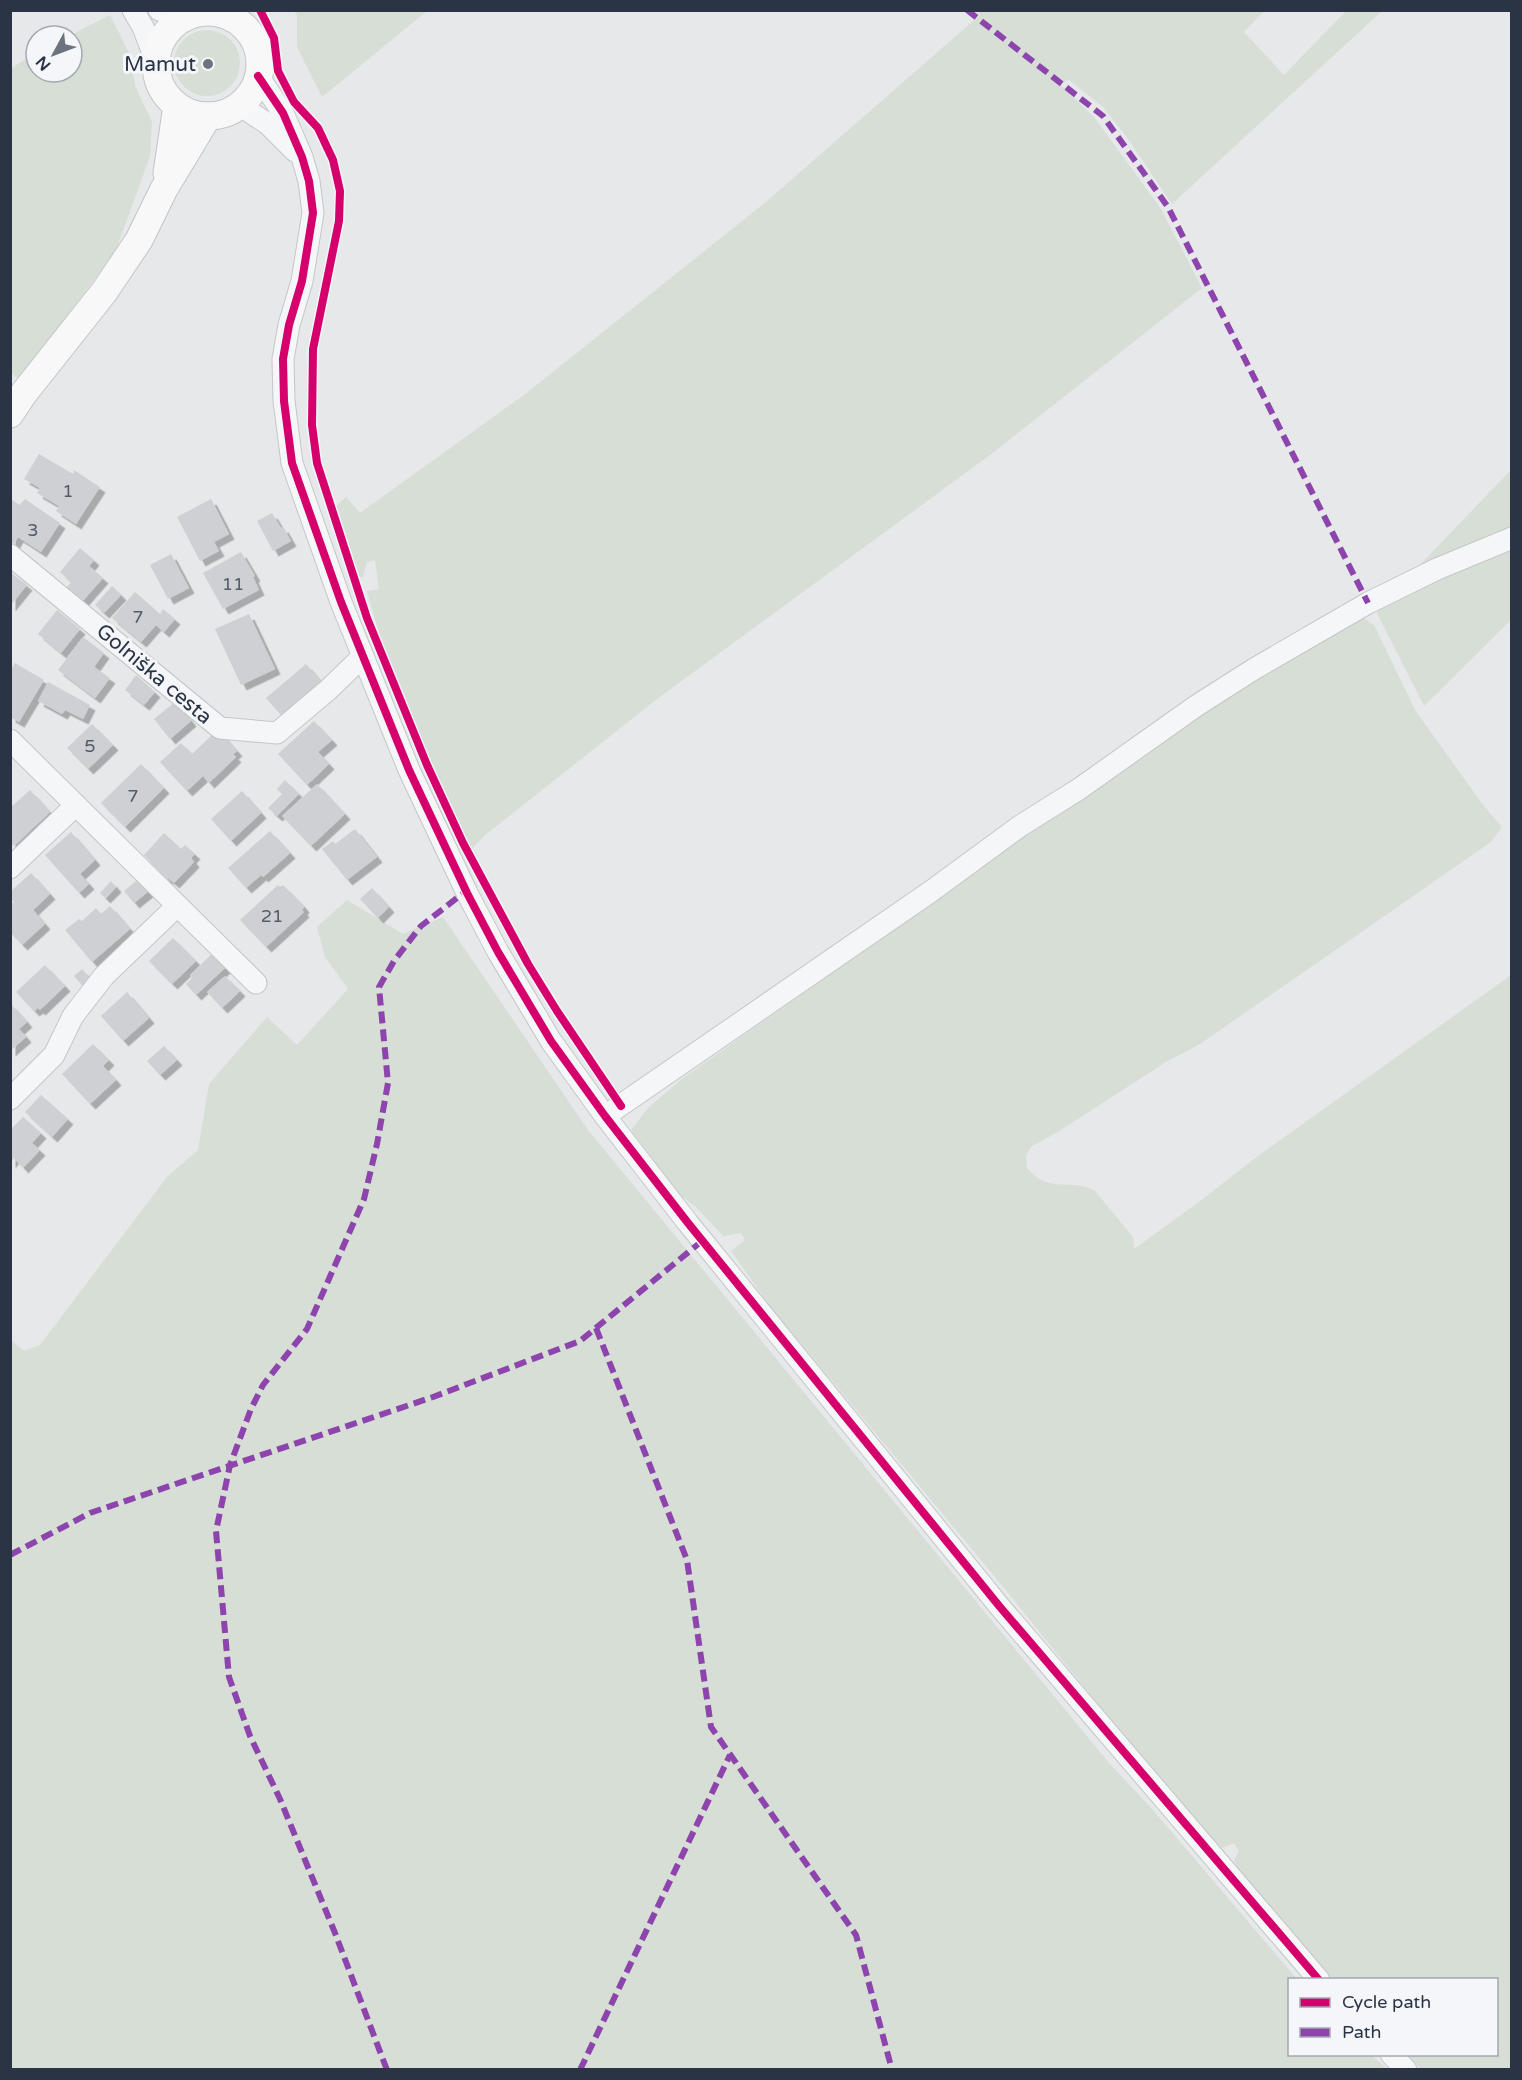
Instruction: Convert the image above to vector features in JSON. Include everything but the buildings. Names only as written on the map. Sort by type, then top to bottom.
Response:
[{"type":"main road","points":[[186,13],[220,13],[238,16],[256,46],[259,56],[258,76],[252,94],[239,105],[224,113],[208,116],[192,113],[177,106],[161,85],[156,60],[159,44],[168,29],[186,13]]},
{"type":"main road","points":[[164,189],[177,106]]},
{"type":"main road","points":[[10,414],[104,292],[140,240],[164,189],[208,116]]},
{"type":"street","points":[[133,10],[143,27],[156,60]]},
{"type":"street","points":[[258,76],[283,113],[302,157],[309,181],[313,213],[303,281],[283,359],[284,401],[292,463],[341,602],[409,770],[467,893],[498,952],[551,1041],[605,1116],[688,1223],[1000,1607],[1317,1978]]},
{"type":"street","points":[[239,105],[268,124],[302,157]]},
{"type":"street","points":[[605,1116],[930,892],[1020,826],[1079,789],[1196,706],[1254,669],[1359,608],[1437,569],[1512,538]]},
{"type":"street","name":"Golniška cesta","points":[[10,555],[220,728],[277,733],[328,690],[363,656]]},
{"type":"street","points":[[10,740],[256,983]]},
{"type":"street","points":[[10,868],[76,805]]},
{"type":"street","points":[[10,1099],[54,1054],[73,1016],[104,976],[177,906]]},
{"type":"street","points":[[1392,2056],[1406,2070]]},
{"type":"shaded area","points":[[294,11],[427,11],[322,97],[297,47],[297,15]]},
{"type":"shaded area","points":[[975,11],[1264,11],[1244,32],[1284,75],[1346,11],[1382,11],[1172,204],[1126,136],[1103,107],[1068,79],[1061,85],[1094,117],[1161,209],[1202,288],[990,455],[657,699],[484,836],[470,851],[412,723],[376,625],[367,591],[379,589],[375,560],[367,562],[363,577],[357,578],[335,507],[346,497],[360,513],[524,395],[766,202],[980,15]]},
{"type":"shaded area","points":[[110,15],[130,55],[135,86],[152,122],[150,156],[116,250],[19,380],[10,371],[10,69],[24,60],[24,84],[84,84],[84,28]]},
{"type":"shaded area","points":[[200,30],[214,30],[226,35],[235,44],[240,63],[238,76],[231,87],[214,96],[200,96],[188,91],[179,82],[174,70],[174,56],[179,44],[188,35]]},
{"type":"shaded area","points":[[1511,470],[1511,531],[1416,569]]},
{"type":"shaded area","points":[[1511,543],[1511,620],[1424,706],[1377,613],[1380,606]]},
{"type":"shaded area","points":[[1359,615],[1374,625],[1415,710],[1483,805],[1502,827],[1491,842],[1200,1044],[1166,1062],[1032,1146],[1026,1155],[1027,1168],[1044,1181],[1077,1185],[1095,1191],[1133,1237],[1134,1249],[1254,1159],[1511,975],[1511,2069],[1421,2069],[1407,2056],[1498,2056],[1498,1978],[1329,1978],[1243,1877],[1234,1860],[1239,1851],[1234,1843],[1222,1848],[1194,1821],[770,1306],[731,1251],[745,1240],[741,1233],[723,1236],[696,1207],[679,1194],[631,1130],[649,1107],[682,1079],[958,884],[984,862],[1218,698]]},
{"type":"shaded area","points":[[347,900],[403,934],[443,917],[588,1130],[1109,1763],[1153,1810],[1296,1978],[1288,1978],[1288,2056],[1373,2056],[1387,2069],[11,2069],[11,1340],[24,1351],[40,1345],[167,1177],[198,1150],[209,1084],[267,1017],[297,1045],[348,989],[325,957],[317,927]]},
{"type":"marked path","points":[[967,10],[1103,116],[1168,207],[1368,603]]},
{"type":"marked path","points":[[387,2070],[335,1933],[280,1799],[250,1736],[229,1677],[216,1531],[230,1465],[251,1409],[263,1385],[307,1329],[364,1199],[388,1083],[379,987],[394,961],[421,926],[466,891]]},
{"type":"marked path","points":[[10,1555],[90,1513],[433,1397],[580,1341],[702,1241]]},
{"type":"marked path","points":[[596,1328],[687,1560],[711,1727],[856,1935],[892,2070]]},
{"type":"marked path","points":[[580,2070],[730,1755]]},
{"type":"cycle path","points":[[260,10],[274,38],[278,71],[294,102],[318,128],[333,160],[340,191],[339,221],[313,349],[312,425],[317,463],[367,618],[427,765],[463,843],[528,964],[621,1106]]},
{"type":"cycle path","points":[[258,76],[283,113],[302,157],[309,181],[313,213],[302,281],[289,325],[283,359],[284,401],[292,463],[341,602],[409,770],[467,893],[498,952],[551,1041],[605,1116],[688,1223],[1000,1607],[1317,1978]]},
{"type":"place","name":"Mamut","points":[[208,64]]}]
